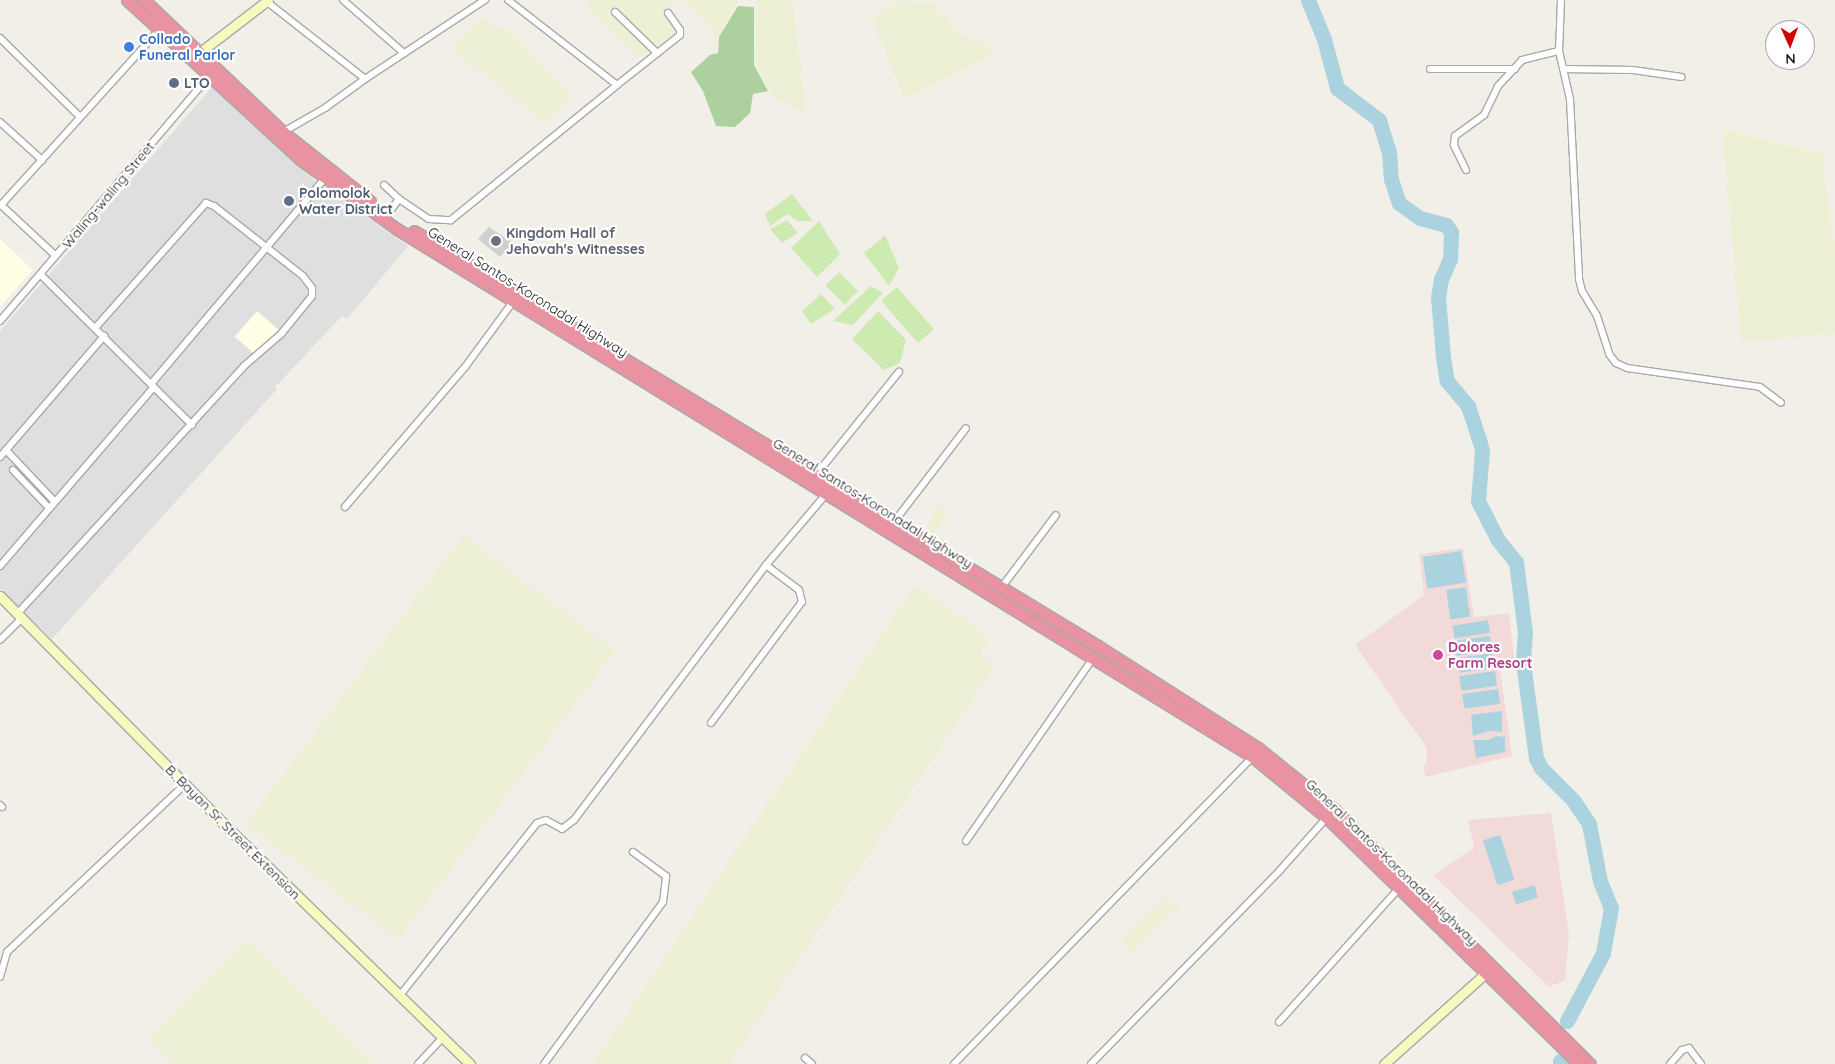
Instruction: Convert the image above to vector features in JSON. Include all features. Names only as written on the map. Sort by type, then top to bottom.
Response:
[{"type":"highway","name":"General Santos-Koronadal Highway","points":[[127,0],[283,132],[328,175],[396,229],[512,303],[829,488],[1094,656],[1210,723],[1330,813],[1490,970],[1579,1064]]},
{"type":"highway","name":"General Santos-Koronadal Highway","points":[[144,0],[195,56]]},
{"type":"highway","name":"General Santos-Koronadal Highway","points":[[212,71],[301,160],[328,175],[814,479]]},
{"type":"highway","name":"General Santos-Koronadal Highway","points":[[829,488],[894,522],[1001,588],[1294,775],[1400,888],[1590,1064]]},
{"type":"street","points":[[343,0],[404,53]]},
{"type":"street","points":[[283,132],[326,108],[365,79],[486,0]]},
{"type":"street","points":[[508,0],[616,85]]},
{"type":"street","points":[[1561,0],[1559,51],[1570,100],[1580,285],[1597,316],[1612,359],[1627,368],[1760,387],[1781,402]]},
{"type":"street","points":[[195,56],[267,1],[365,79]]},
{"type":"street","points":[[614,12],[657,53]]},
{"type":"street","points":[[384,185],[399,199],[429,219],[451,220],[681,34],[668,13]]},
{"type":"street","points":[[56,256],[0,204],[160,29]]},
{"type":"street","points":[[0,38],[80,116]]},
{"type":"street","points":[[1466,170],[1454,145],[1455,136],[1484,116],[1498,86],[1524,59],[1542,57],[1559,51]]},
{"type":"street","points":[[1430,69],[1515,69]]},
{"type":"street","points":[[1564,69],[1633,70],[1681,77]]},
{"type":"street","name":"Waling-waling Street","points":[[0,322],[212,71]]},
{"type":"street","points":[[0,122],[42,160]]},
{"type":"street","points":[[0,566],[328,175]]},
{"type":"street","points":[[388,214],[399,199]]},
{"type":"street","points":[[0,640],[244,366],[281,334],[312,296],[310,283],[214,206],[206,203],[96,327]]},
{"type":"street","points":[[41,275],[96,327],[192,425]]},
{"type":"street","points":[[345,507],[466,367],[512,303]]},
{"type":"street","points":[[0,457],[104,336]]},
{"type":"street","points":[[814,479],[899,372]]},
{"type":"street","points":[[894,522],[966,428]]},
{"type":"street","points":[[6,450],[55,502]]},
{"type":"street","points":[[13,470],[50,508]]},
{"type":"street","points":[[401,994],[537,823],[546,820],[562,828],[574,820],[766,565],[829,488]]},
{"type":"street","points":[[1001,588],[1056,515]]},
{"type":"street","points":[[711,724],[802,602],[799,590],[766,565]]},
{"type":"street","name":"B. Bayan Sr. Street Extension","points":[[0,596],[288,888],[401,994],[470,1064]]},
{"type":"street","points":[[966,841],[1094,656]]},
{"type":"street","points":[[954,1064],[1253,757]]},
{"type":"street","points":[[0,978],[7,952],[185,784]]},
{"type":"street","points":[[1091,1064],[1281,869],[1330,813]]},
{"type":"street","points":[[544,1064],[663,902],[666,876],[633,852]]},
{"type":"street","points":[[1280,1022],[1400,888]]},
{"type":"street","points":[[1384,1064],[1490,970]]},
{"type":"street","points":[[418,1064],[442,1037]]},
{"type":"street","points":[[1670,1064],[1682,1050],[1689,1048],[1702,1064]]},
{"type":"street","points":[[805,1058],[812,1064]]},
{"type":"shaded area","points":[[591,0],[680,0],[665,4],[681,28],[641,58],[585,6]]},
{"type":"shaded area","points":[[682,0],[737,0],[736,8],[717,38]]},
{"type":"shaded area","points":[[757,0],[793,0],[806,114],[773,97],[755,64]]},
{"type":"shaded area","points":[[904,0],[934,4],[959,33],[998,51],[904,99],[872,17]]},
{"type":"shaded area","points":[[482,18],[502,30],[507,27],[571,96],[545,123],[452,48]]},
{"type":"shaded area","points":[[213,86],[314,180],[408,246],[347,319],[342,316],[275,387],[277,389],[52,639],[0,589],[0,331]]},
{"type":"shaded area","points":[[1722,129],[1822,154],[1835,248],[1835,334],[1741,342]]},
{"type":"shaded area","name":"Kingdom Hall of Jehovah's Witnesses","points":[[489,227],[513,243],[500,257],[478,239]]},
{"type":"shaded area","points":[[0,239],[33,270],[0,306]]},
{"type":"shaded area","points":[[257,311],[280,331],[257,356],[235,337]]},
{"type":"shaded area","points":[[939,505],[949,512],[934,534],[926,530]]},
{"type":"shaded area","points":[[463,536],[616,651],[398,939],[246,824]]},
{"type":"shaded area","name":"Dolores Farm Resort","points":[[1463,548],[1474,617],[1509,613],[1515,666],[1500,668],[1512,756],[1426,777],[1423,768],[1427,760],[1427,748],[1355,645],[1424,595],[1419,554]]},
{"type":"shaded area","points":[[914,586],[991,638],[980,654],[995,666],[729,1064],[594,1064]]},
{"type":"shaded area","points":[[1551,813],[1569,935],[1565,980],[1549,987],[1433,875],[1474,848],[1468,820]]},
{"type":"shaded area","points":[[1167,897],[1178,908],[1134,953],[1122,942]]},
{"type":"shaded area","points":[[247,939],[373,1064],[174,1064],[149,1039]]},
{"type":"green space","points":[[738,6],[754,7],[754,65],[768,91],[753,94],[750,113],[735,127],[716,126],[703,91],[691,72],[710,55],[718,53],[719,37]]},
{"type":"green space","points":[[792,194],[813,221],[798,221],[787,214],[770,226],[765,214]]},
{"type":"green space","points":[[787,220],[798,233],[782,243],[770,229]]},
{"type":"green space","points":[[819,221],[840,254],[817,277],[791,248]]},
{"type":"green space","points":[[885,235],[899,268],[889,286],[864,253]]},
{"type":"green space","points":[[839,272],[858,291],[845,305],[826,285]]},
{"type":"green space","points":[[871,286],[883,293],[853,325],[833,321]]},
{"type":"green space","points":[[897,287],[934,329],[918,343],[881,301]]},
{"type":"green space","points":[[821,294],[835,309],[811,324],[802,311]]},
{"type":"green space","points":[[878,311],[906,340],[900,363],[884,370],[852,339]]},
{"type":"water","points":[[1461,551],[1466,583],[1427,589],[1422,557]]},
{"type":"water","points":[[1466,587],[1470,617],[1450,619],[1446,590]]},
{"type":"water","points":[[1488,620],[1490,633],[1454,638],[1452,626]]},
{"type":"water","points":[[1490,636],[1492,651],[1456,656],[1454,641]]},
{"type":"water","points":[[1493,653],[1495,668],[1459,673],[1457,658]]},
{"type":"water","points":[[1495,671],[1497,686],[1461,691],[1459,676]]},
{"type":"water","points":[[1498,689],[1500,704],[1464,709],[1462,694]]},
{"type":"water","points":[[1502,711],[1502,732],[1489,731],[1473,736],[1471,715]]},
{"type":"water","points":[[1496,736],[1505,737],[1505,752],[1476,758],[1473,740],[1489,740]]},
{"type":"water","points":[[1500,835],[1515,880],[1497,885],[1483,841]]},
{"type":"water","points":[[1534,885],[1538,897],[1516,904],[1512,892]]},
{"type":"waterway","points":[[1308,0],[1324,39],[1337,88],[1379,120],[1389,152],[1391,179],[1399,203],[1420,218],[1446,225],[1451,232],[1450,259],[1441,279],[1438,297],[1443,357],[1447,381],[1468,406],[1482,451],[1478,501],[1498,540],[1516,562],[1525,632],[1523,663],[1536,758],[1541,768],[1573,800],[1589,824],[1600,881],[1611,908],[1603,953],[1567,1021]]},
{"type":"place","name":"Collado Funeral Parlor","points":[[129,47]]},
{"type":"place","name":"LTO","points":[[174,83]]},
{"type":"place","name":"Polomolok Water District","points":[[289,201]]},
{"type":"place","name":"Kingdom Hall of Jehovah's Witnesses","points":[[496,241]]},
{"type":"place","name":"Dolores Farm Resort","points":[[1438,655]]}]
